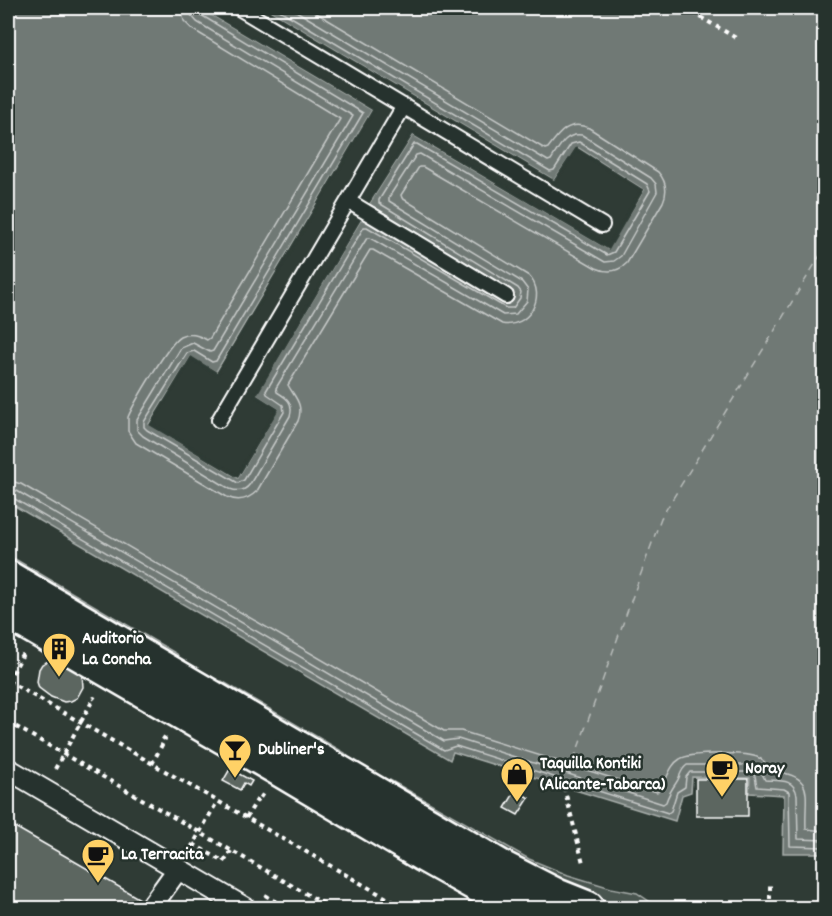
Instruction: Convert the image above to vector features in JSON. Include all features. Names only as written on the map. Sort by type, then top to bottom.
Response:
[{"type":"main road","points":[[8,578],[504,869],[587,909]]},
{"type":"main road","points":[[8,612],[519,909]]},
{"type":"street","points":[[8,769],[245,909]]},
{"type":"street","points":[[150,909],[178,869]]},
{"type":"lane","points":[[239,8],[603,225]]},
{"type":"lane","points":[[219,420],[404,106]]},
{"type":"lane","points":[[348,201],[506,296]]},
{"type":"path","points":[[685,8],[736,38]]},
{"type":"path","points":[[15,652],[22,656],[8,681],[404,909]]},
{"type":"path","points":[[57,765],[94,699],[104,704]]},
{"type":"path","points":[[8,722],[331,909]]},
{"type":"path","points":[[152,764],[165,739],[155,734]]},
{"type":"path","points":[[564,787],[583,863]]},
{"type":"path","points":[[246,818],[260,795]]},
{"type":"path","points":[[217,802],[192,846],[224,862],[231,851]]},
{"type":"path","points":[[770,885],[770,909]]},
{"type":"path","points":[[441,909],[445,902]]},
{"type":"shaded area","points":[[8,555],[177,654],[180,660],[218,682],[222,681],[345,753],[349,758],[387,781],[390,780],[529,859],[568,875],[637,893],[659,908],[621,908],[520,861],[8,561]]},
{"type":"water","points":[[8,8],[200,8],[372,110],[216,372],[191,357],[149,424],[238,478],[278,409],[256,395],[362,218],[509,303],[515,294],[369,204],[413,135],[608,249],[644,190],[577,147],[554,180],[265,8],[824,8],[824,853],[783,853],[784,795],[749,793],[750,778],[692,777],[691,792],[682,795],[675,821],[453,752],[450,760],[8,502]]},
{"type":"pier","points":[[200,8],[206,8],[375,110],[219,374],[215,375],[192,360],[153,423],[237,474],[275,410],[254,394],[366,203],[411,132],[608,245],[640,191],[577,151],[553,183],[262,8],[554,180],[576,147],[644,190],[609,250],[413,135],[369,204],[516,294],[509,303],[362,218],[257,395],[279,409],[238,478],[149,425],[191,356],[217,372],[372,110]]},
{"type":"building","name":"Auditorio La Concha","points":[[55,658],[82,673],[83,687],[77,698],[71,701],[64,702],[51,697],[39,688],[37,682],[39,669],[42,664]]},
{"type":"building","points":[[230,769],[252,781],[249,786],[244,783],[240,790],[223,781]]},
{"type":"building","name":"Noray","points":[[696,779],[748,779],[748,816],[696,816]]},
{"type":"building","name":"Taquilla Kontiki (Alicante-Tabarca)","points":[[516,790],[529,798],[518,815],[505,808]]},
{"type":"building","points":[[8,823],[140,899],[134,908],[8,908]]},
{"type":"ferry route","points":[[564,787],[661,518],[824,249]]},
{"type":"place","name":"Auditorio La Concha","points":[[59,678]]},
{"type":"place","name":"Dubliner's","points":[[235,779]]},
{"type":"place","name":"Noray","points":[[722,798]]},
{"type":"place","name":"Taquilla Kontiki (Alicante-Tabarca)","points":[[517,803]]},
{"type":"place","name":"La Terracita","points":[[98,884]]}]
